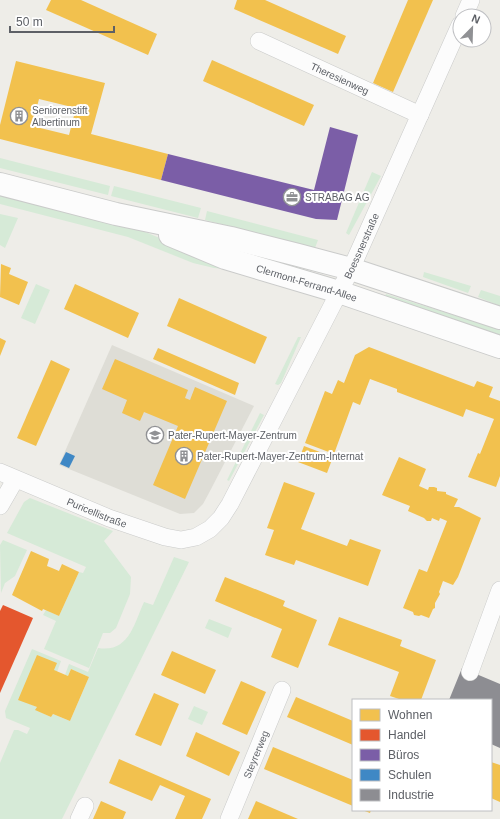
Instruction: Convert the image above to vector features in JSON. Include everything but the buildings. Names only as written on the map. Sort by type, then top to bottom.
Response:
[{"type":"street","name":"Theresienweg","points":[[259,41],[420,115]]},
{"type":"street","name":"Boessnerstraße","points":[[196,537],[210,529],[221,518],[230,504],[351,269],[452,43]]},
{"type":"street","name":"Clermont-Ferrand-Allee","points":[[0,184],[116,214],[231,238],[351,269],[500,318]]},
{"type":"street","name":"Clermont-Ferrand-Allee","points":[[116,214],[225,258],[339,292],[500,347]]},
{"type":"street","name":"Puricellistraße","points":[[8,476],[147,532],[182,540],[196,537]]},
{"type":"street","points":[[0,506],[8,476]]},
{"type":"street","points":[[470,672],[500,590]]},
{"type":"street","name":"Steyrerweg","points":[[229,819],[282,690]]},
{"type":"shaded area","name":"Pater-Rupert-Mayer-Zentrum","points":[[112,345],[254,406],[203,504],[194,513],[180,514],[59,465]]},
{"type":"green space","points":[[0,158],[110,186],[108,195],[0,168]]},
{"type":"green space","points":[[372,172],[381,176],[349,235],[346,233]]},
{"type":"green space","points":[[114,186],[201,208],[198,218],[111,196]]},
{"type":"green space","points":[[0,193],[131,226],[236,270],[214,268],[193,263],[128,237],[0,204]]},
{"type":"green space","points":[[207,211],[318,240],[315,248],[205,220]]},
{"type":"green space","points":[[0,214],[18,218],[5,248],[0,245]]},
{"type":"green space","points":[[424,272],[471,286],[468,293],[423,277]]},
{"type":"green space","points":[[36,284],[50,290],[35,324],[21,318]]},
{"type":"green space","points":[[481,290],[500,296],[500,306],[478,297]]},
{"type":"green space","points":[[386,294],[460,317],[500,326],[500,335],[385,297]]},
{"type":"green space","points":[[298,337],[301,337],[281,383],[278,385],[275,384]]},
{"type":"green space","points":[[260,413],[264,415],[229,481],[227,480]]},
{"type":"green space","points":[[30,498],[113,531],[104,541],[131,577],[130,594],[116,628],[110,633],[103,633],[89,668],[44,649],[56,621],[43,615],[46,610],[59,616],[79,572],[83,573],[86,567],[7,533],[24,502]]},
{"type":"green space","points":[[3,540],[27,550],[15,576],[5,583],[1,593],[0,545]]},
{"type":"green space","points":[[174,557],[189,562],[62,819],[0,819],[0,763],[14,730],[27,734],[30,728],[6,718],[5,711],[32,649],[61,661],[57,672],[18,699],[37,707],[36,710],[51,717],[53,714],[70,721],[89,677],[71,669],[68,676],[65,675],[69,664],[88,672],[98,648],[117,646],[124,641],[133,628],[144,602],[153,605]]},
{"type":"green space","points":[[209,619],[232,628],[228,638],[205,628]]},
{"type":"green space","points":[[194,706],[208,712],[202,725],[188,719]]},
{"type":"place","name":"Seniorenstift Albertinum","points":[[19,116]]},
{"type":"place","name":"STRABAG AG","points":[[292,197]]},
{"type":"place","name":"Pater-Rupert-Mayer-Zentrum","points":[[155,435]]},
{"type":"place","name":"Pater-Rupert-Mayer-Zentrum-Internat","points":[[184,456]]}]
